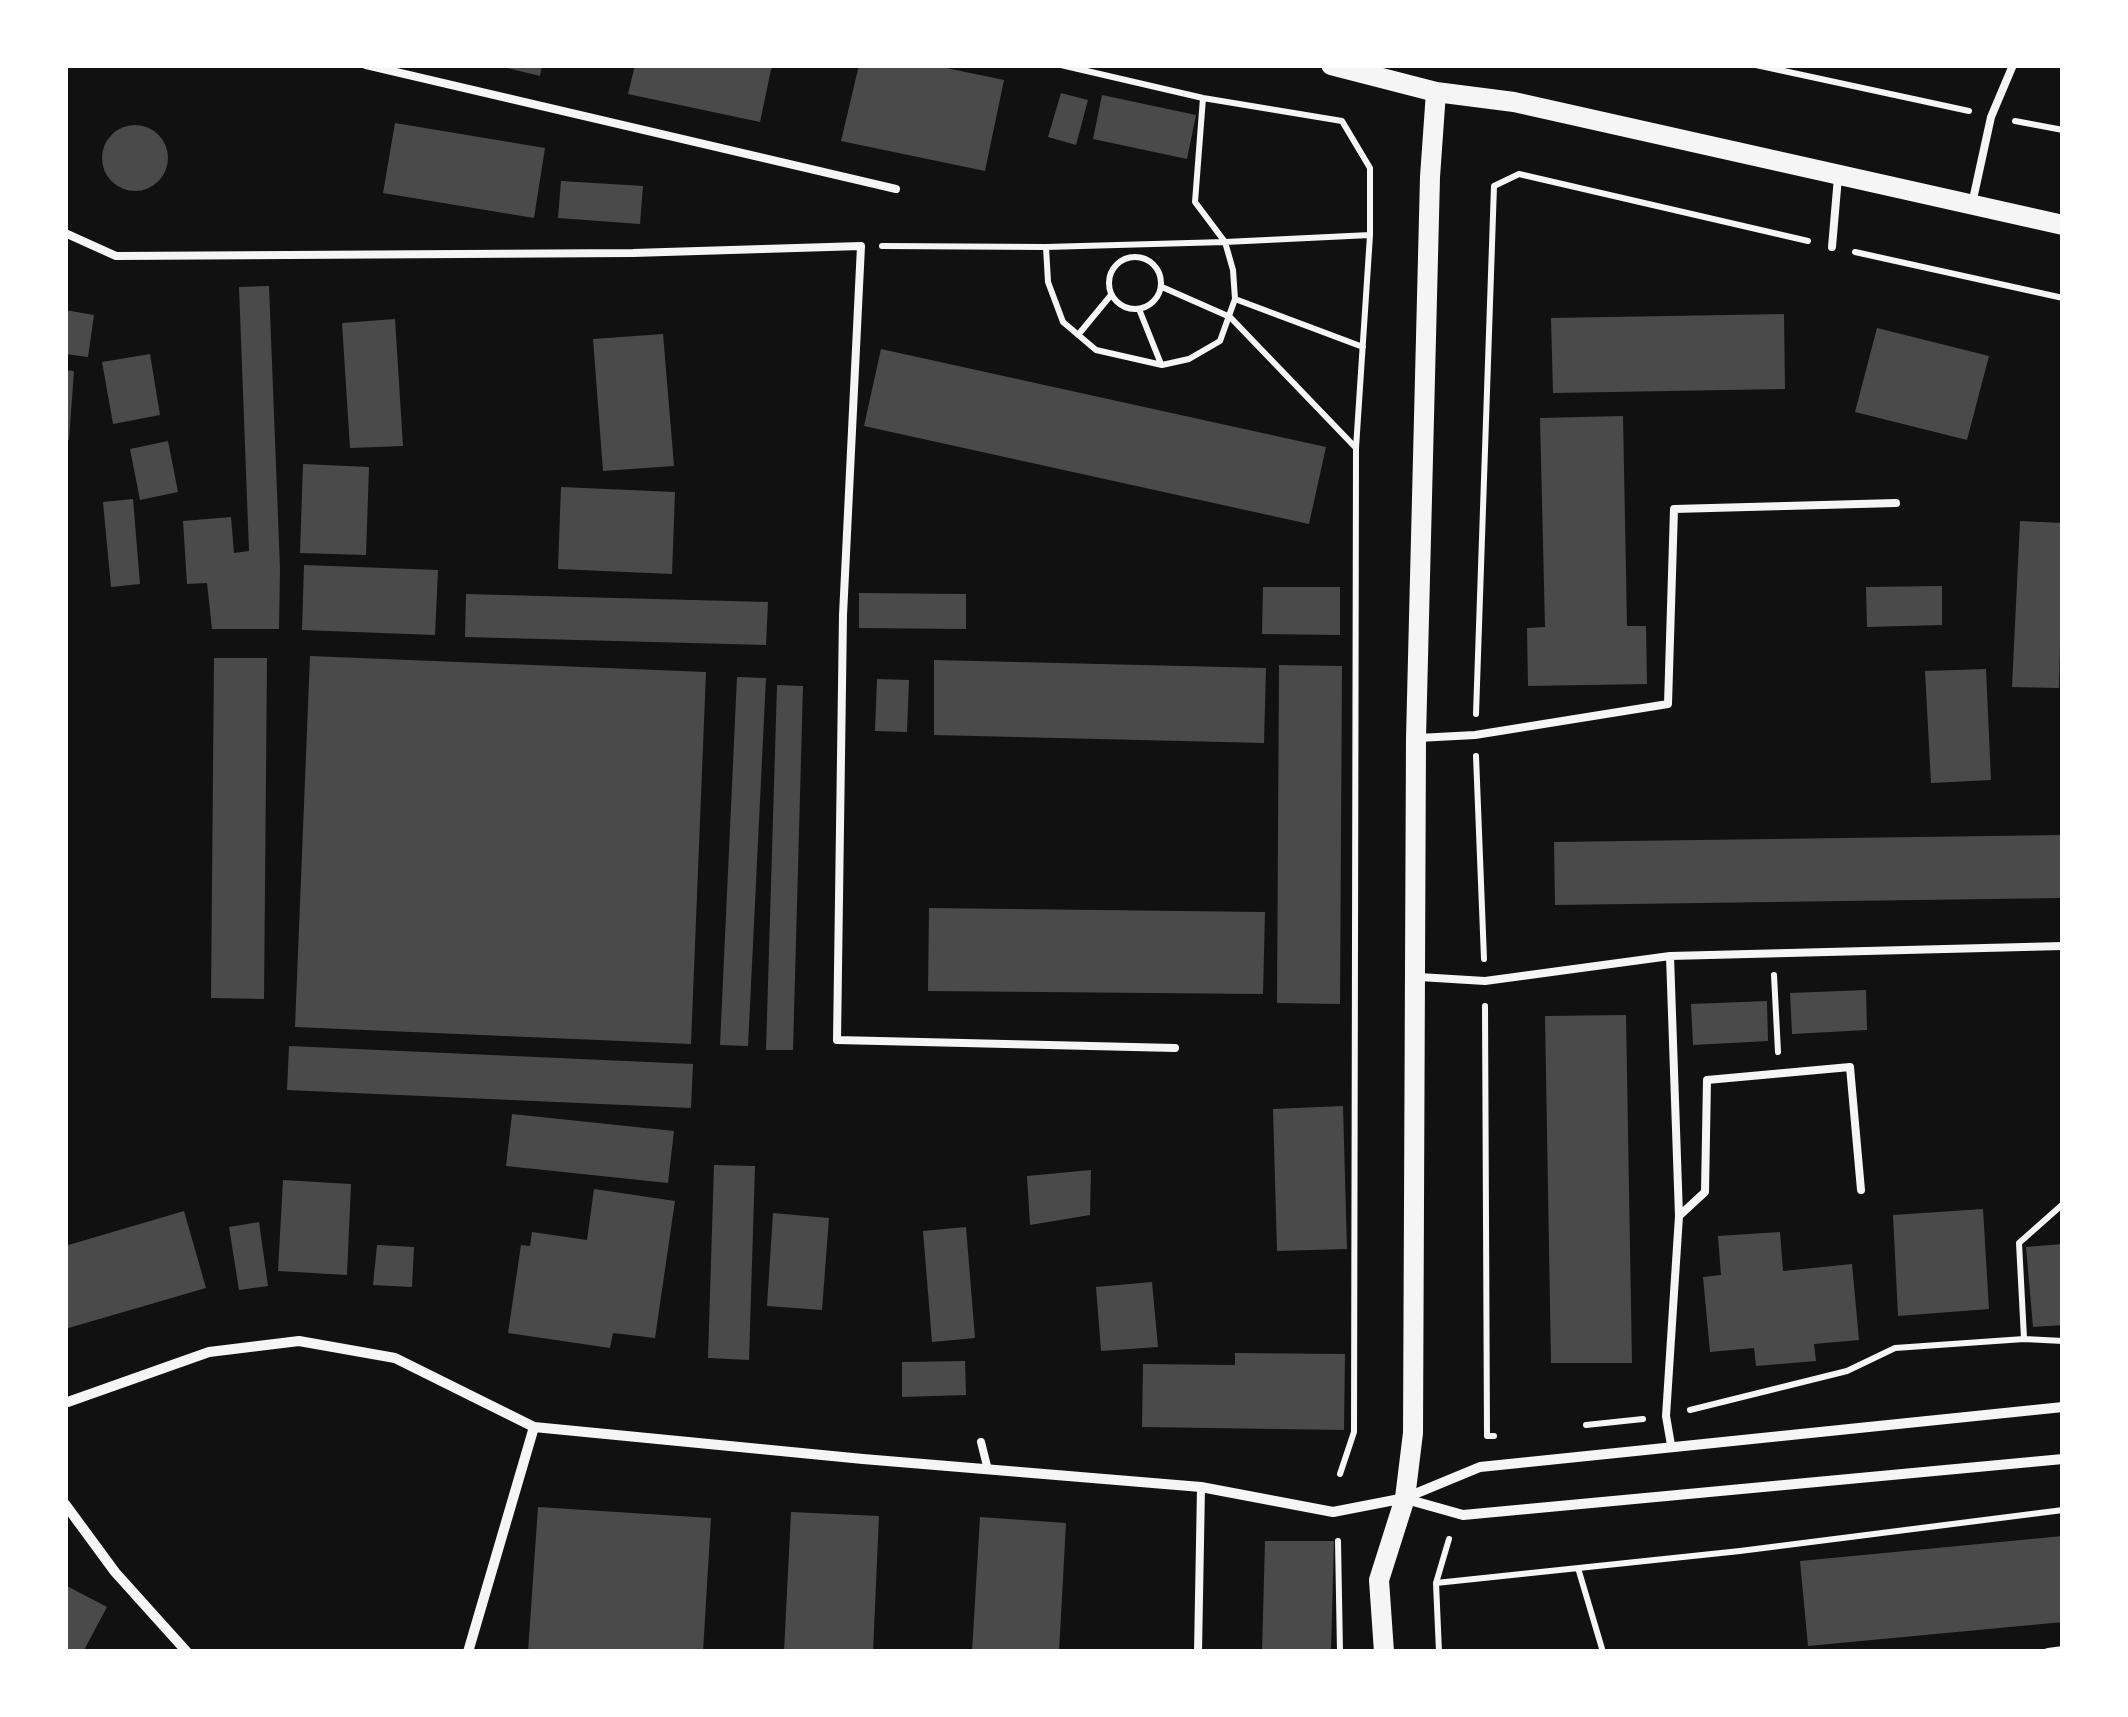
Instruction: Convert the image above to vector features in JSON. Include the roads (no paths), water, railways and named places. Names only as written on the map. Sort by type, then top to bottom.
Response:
[{"type":"main road","points":[[1331,65],[1436,92],[1514,102],[2063,225]]},
{"type":"main road","points":[[1384,1652],[1379,1580],[1405,1498],[1413,1433],[1416,738],[1430,176],[1436,92]]},
{"type":"street","points":[[65,1403],[210,1352],[300,1341],[395,1358],[534,1426],[1201,1487],[1333,1512],[1405,1498],[1480,1467],[2063,1407]]},
{"type":"street","points":[[468,1652],[534,1426]]},
{"type":"street","points":[[1405,1498],[1456,1514],[2063,1458]]},
{"type":"street","points":[[65,1504],[115,1572],[188,1652]]},
{"type":"lane","points":[[366,65],[896,189]]},
{"type":"lane","points":[[1972,204],[1992,116],[2013,65]]},
{"type":"lane","points":[[1832,247],[1838,176]]},
{"type":"lane","points":[[65,233],[116,256],[861,246],[843,616],[837,1040],[1174,1048]]},
{"type":"lane","points":[[1416,738],[1476,736],[1668,704],[1674,509],[1896,503]]},
{"type":"lane","points":[[1415,977],[1485,981],[1670,956],[2063,946]]},
{"type":"lane","points":[[1670,956],[1679,1216],[1666,1416],[1670,1445]]},
{"type":"lane","points":[[1679,1216],[1705,1192],[1707,1080],[1850,1067],[1860,1190]]},
{"type":"lane","points":[[981,1442],[988,1470]]},
{"type":"lane","points":[[1198,1652],[1201,1487]]},
{"type":"lane","points":[[2048,1652],[2063,1650]]}]
